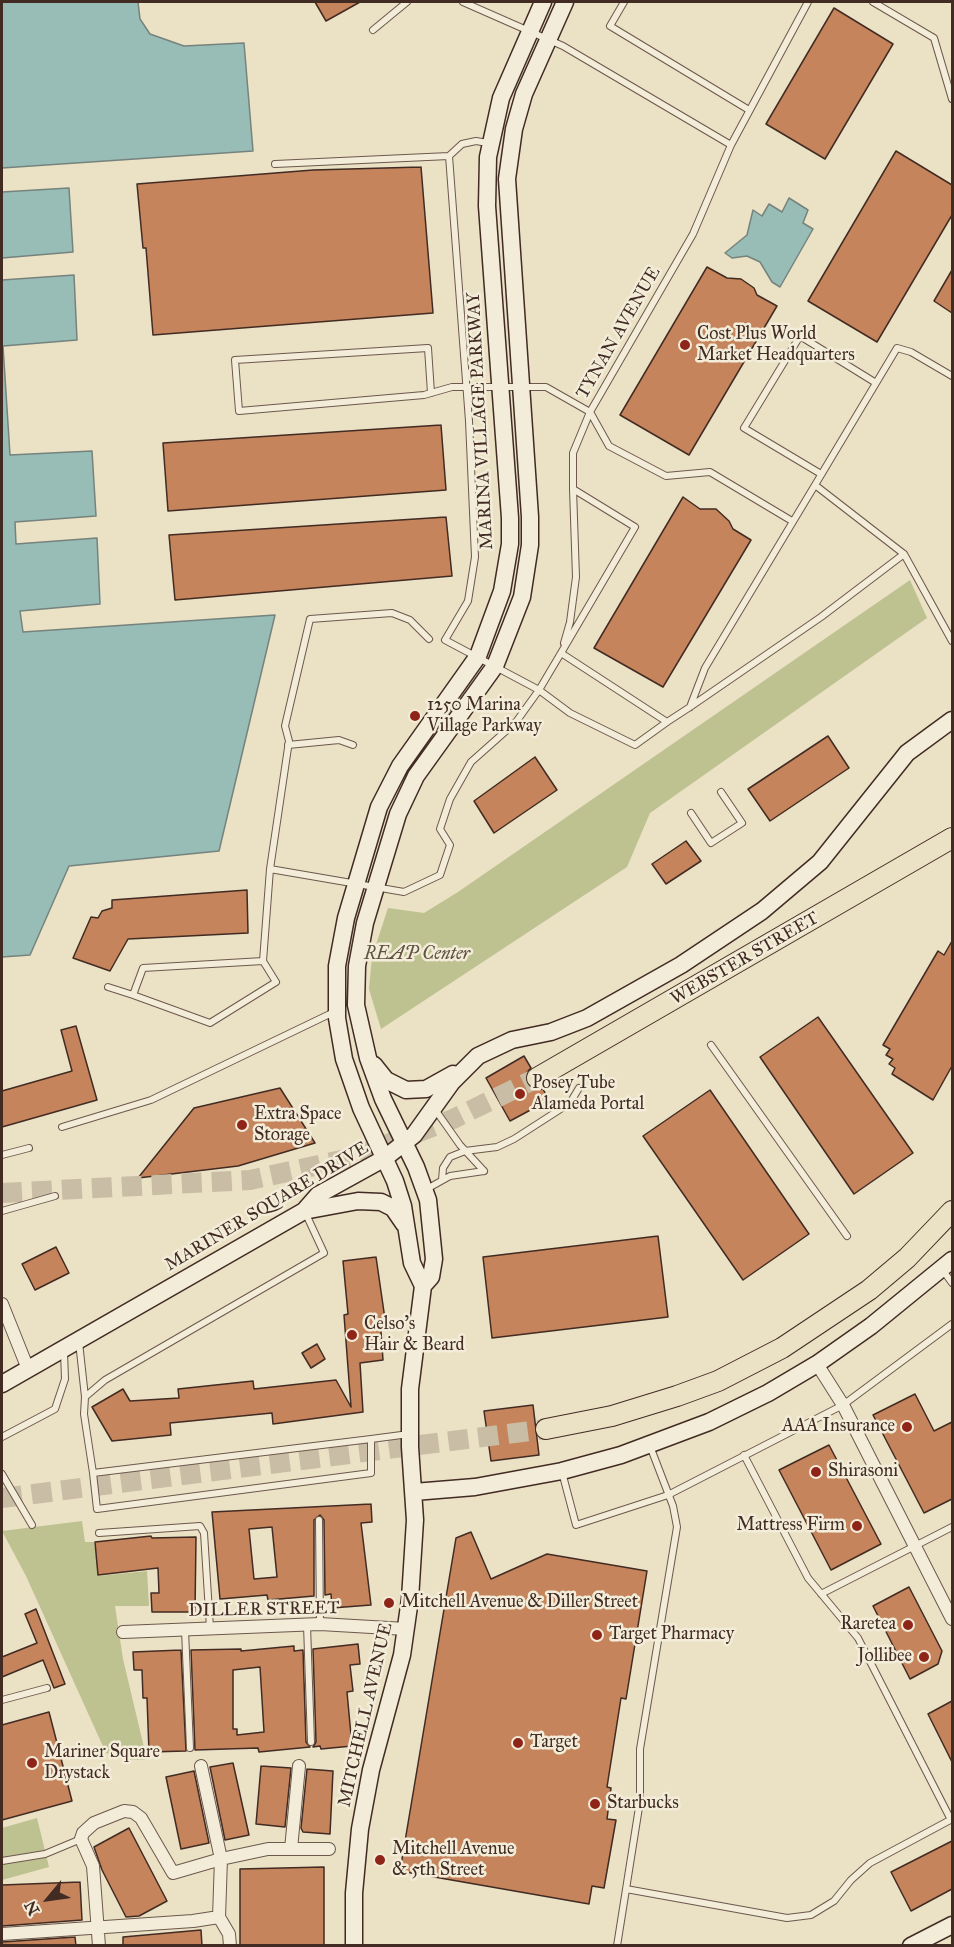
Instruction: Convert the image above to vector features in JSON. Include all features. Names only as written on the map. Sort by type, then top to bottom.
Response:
[{"type":"main road","name":"WEBSTER STREET","points":[[537,1078],[949,839]]},
{"type":"main road","points":[[546,1430],[602,1419],[667,1400],[718,1381],[782,1348],[869,1290],[914,1251],[952,1211]]},
{"type":"street","name":"MARINA VILLAGE PARKWAY","points":[[423,1286],[412,1263],[409,1235],[400,1198],[385,1158],[352,1085],[344,1059],[337,1011],[341,941],[376,814],[388,787],[412,748],[478,656],[502,591],[510,544],[487,206],[489,143],[501,98],[543,2]]},
{"type":"street","points":[[423,1286],[431,1277],[434,1259],[432,1221],[425,1190],[383,1099],[368,1058],[356,1005],[359,946],[398,814],[416,776],[495,666],[522,597],[530,545],[508,205],[508,162],[524,94],[565,2]]},
{"type":"street","name":"MARINER SQUARE DRIVE","points":[[2,1384],[304,1211],[318,1196],[385,1158],[405,1143],[464,1067],[494,1047],[551,1032],[587,1018],[681,965],[762,911],[820,862],[907,753],[952,720]]},
{"type":"street","points":[[368,1058],[386,1080],[406,1090],[426,1089],[464,1067]]},
{"type":"street","points":[[304,1211],[357,1201],[381,1202],[393,1208],[401,1217],[409,1235]]},
{"type":"street","points":[[414,1492],[475,1487],[562,1472],[650,1446],[740,1408],[817,1364],[871,1326],[947,1264]]},
{"type":"street","name":"MITCHELL AVENUE","points":[[354,1946],[354,1893],[362,1819],[406,1629],[414,1562],[410,1389],[423,1286]]},
{"type":"street","points":[[2,1304],[28,1369]]},
{"type":"street","points":[[817,1364],[843,1405],[952,1619]]},
{"type":"street","name":"DILLER STREET","points":[[123,1632],[314,1624],[406,1629]]},
{"type":"street","points":[[201,1766],[221,1859],[219,1917],[229,1934],[230,1946]]},
{"type":"street","points":[[291,1849],[299,1766]]},
{"type":"street","points":[[99,1946],[93,1866],[81,1839],[83,1833],[94,1823],[123,1811],[133,1812],[141,1818],[172,1873],[221,1859],[268,1850],[329,1849]]},
{"type":"street","points":[[2,1934],[193,1921],[219,1917]]},
{"type":"street","points":[[911,1946],[952,1925]]},
{"type":"lane","points":[[373,30],[407,2]]},
{"type":"lane","points":[[463,2],[548,39],[730,145]]},
{"type":"lane","points":[[624,2],[610,26],[749,110]]},
{"type":"lane","name":"TYNAN AVENUE","points":[[792,521],[710,472],[666,476],[609,446],[590,412],[693,234],[730,145],[808,2]]},
{"type":"lane","points":[[873,2],[934,38],[952,99]]},
{"type":"lane","points":[[275,164],[449,156],[462,144],[476,141],[489,143]]},
{"type":"lane","points":[[449,156],[466,387],[475,557],[468,601],[445,640],[539,690],[570,713],[634,744],[830,610],[904,554]]},
{"type":"lane","points":[[821,474],[744,428],[800,336],[876,383]]},
{"type":"lane","points":[[431,393],[428,348],[235,360],[239,411],[431,393],[452,387],[546,387],[590,412],[573,453],[576,577],[570,622],[561,653]]},
{"type":"lane","points":[[690,707],[705,668],[897,348],[911,352],[952,376]]},
{"type":"lane","points":[[814,485],[904,554],[952,641]]},
{"type":"lane","points":[[270,869],[374,889],[404,892],[440,875],[450,845],[440,829],[450,799],[471,762],[516,722],[539,690],[635,527],[573,489]]},
{"type":"lane","points":[[108,987],[210,1023],[276,982],[263,961],[270,869],[288,745],[285,726],[310,619],[392,613],[410,620],[429,639]]},
{"type":"lane","points":[[561,653],[667,722]]},
{"type":"lane","points":[[288,745],[339,740],[353,745]]},
{"type":"lane","points":[[691,813],[711,843],[741,823],[721,792]]},
{"type":"lane","points":[[133,995],[143,968],[263,961]]},
{"type":"lane","points":[[62,1127],[151,1100],[337,1011]]},
{"type":"lane","points":[[711,1045],[847,1236]]},
{"type":"lane","points":[[442,1180],[443,1168],[450,1157],[465,1151],[497,1147],[514,1139],[570,1103],[579,1088]]},
{"type":"lane","points":[[425,1190],[442,1180],[484,1171],[465,1151],[434,1108]]},
{"type":"lane","points":[[2,1155],[28,1148]]},
{"type":"lane","points":[[2,1211],[55,1196]]},
{"type":"lane","points":[[85,1396],[105,1380],[324,1253],[304,1211]]},
{"type":"lane","points":[[947,1264],[952,1283]]},
{"type":"lane","points":[[562,1472],[576,1525],[668,1495],[843,1405],[952,1324]]},
{"type":"lane","points":[[71,1345],[85,1396],[84,1414],[97,1509],[371,1473],[371,1439]]},
{"type":"lane","points":[[2,1437],[55,1409],[65,1379],[71,1345]]},
{"type":"lane","points":[[93,1473],[410,1434]]},
{"type":"lane","points":[[617,1946],[640,1801],[640,1749],[676,1538],[676,1516],[650,1446]]},
{"type":"lane","points":[[626,1889],[787,1917],[811,1916],[834,1901],[851,1880],[870,1863],[952,1820],[858,1638],[808,1578],[744,1455]]},
{"type":"lane","points":[[2,1474],[32,1525]]},
{"type":"lane","points":[[311,1742],[319,1520]]},
{"type":"lane","points":[[99,1533],[200,1526],[204,1533],[210,1628]]},
{"type":"lane","points":[[820,1594],[952,1527]]},
{"type":"lane","points":[[185,1629],[190,1748]]},
{"type":"lane","points":[[2,1700],[48,1688]]},
{"type":"lane","points":[[2,1861],[45,1854],[81,1839]]},
{"type":"green space","name":"REAP Center","points":[[910,580],[927,618],[650,813],[627,867],[381,1029],[369,989],[372,957],[388,908],[424,913],[458,892]]},
{"type":"green space","points":[[82,1521],[85,1542],[94,1542],[99,1576],[147,1571],[149,1606],[115,1606],[123,1659],[147,1760],[128,1760],[106,1753],[26,1576],[2,1531]]},
{"type":"green space","points":[[37,1818],[49,1867],[2,1880],[2,1828]]},
{"type":"water","points":[[2,2],[138,2],[140,19],[150,34],[184,46],[244,43],[253,151],[2,168]]},
{"type":"water","points":[[69,188],[73,252],[2,258],[2,192]]},
{"type":"water","points":[[789,198],[808,210],[803,223],[813,229],[780,287],[772,282],[760,262],[747,256],[732,258],[725,253],[747,235],[753,210],[762,216],[769,204],[782,212]]},
{"type":"water","points":[[74,275],[77,340],[3,346],[10,455],[92,451],[96,516],[15,522],[16,544],[97,538],[100,604],[20,611],[23,632],[275,615],[219,851],[69,866],[30,955],[2,957],[2,280]]},
{"type":"building","points":[[315,2],[360,2],[326,21]]},
{"type":"building","points":[[834,8],[893,44],[825,159],[766,124]]},
{"type":"building","points":[[896,151],[952,185],[952,215],[877,342],[808,301]]},
{"type":"building","points":[[421,167],[433,313],[153,335],[146,248],[143,248],[137,184],[313,170]]},
{"type":"building","points":[[707,267],[727,278],[741,279],[754,288],[757,295],[777,306],[689,455],[620,415]]},
{"type":"building","points":[[952,270],[952,313],[934,301]]},
{"type":"building","points":[[441,425],[446,490],[168,511],[163,443]]},
{"type":"building","points":[[683,497],[700,509],[716,509],[729,521],[733,529],[751,540],[663,687],[594,648]]},
{"type":"building","points":[[446,517],[452,576],[175,600],[169,535]]},
{"type":"building","points":[[828,736],[849,768],[770,821],[748,789]]},
{"type":"building","points":[[535,757],[557,790],[494,833],[474,801]]},
{"type":"building","points":[[686,841],[701,861],[666,884],[652,864]]},
{"type":"building","points":[[247,890],[248,933],[128,939],[110,971],[73,958],[91,917],[98,918],[102,911],[112,908],[112,900]]},
{"type":"building","points":[[952,941],[952,1066],[933,1100],[892,1074],[895,1068],[889,1064],[893,1059],[886,1055],[890,1049],[883,1045],[938,951],[944,955]]},
{"type":"building","points":[[818,1017],[913,1153],[854,1194],[760,1057]]},
{"type":"building","points":[[76,1026],[97,1100],[2,1127],[2,1091],[72,1071],[61,1030]]},
{"type":"building","name":"Posey Tube Alameda Portal","points":[[524,1056],[531,1068],[526,1073],[526,1083],[532,1089],[543,1089],[549,1100],[510,1121],[486,1078]]},
{"type":"building","name":"Extra Space Storage","points":[[280,1088],[315,1143],[238,1166],[138,1178],[194,1108]]},
{"type":"building","points":[[710,1090],[809,1234],[743,1280],[643,1136]]},
{"type":"building","points":[[658,1236],[668,1317],[492,1338],[483,1257]]},
{"type":"building","points":[[56,1247],[69,1273],[35,1290],[22,1264]]},
{"type":"building","points":[[376,1257],[385,1319],[380,1318],[383,1360],[360,1363],[363,1412],[273,1424],[272,1413],[170,1423],[171,1435],[112,1441],[92,1407],[123,1389],[130,1401],[179,1398],[178,1389],[253,1381],[254,1389],[336,1380],[351,1407],[344,1315],[348,1314],[343,1261]]},
{"type":"building","points":[[317,1344],[325,1359],[311,1368],[302,1353]]},
{"type":"building","points":[[915,1394],[934,1431],[952,1422],[952,1499],[924,1513],[873,1415]]},
{"type":"building","points":[[533,1405],[539,1455],[491,1461],[484,1411]]},
{"type":"building","points":[[829,1445],[881,1544],[831,1570],[779,1470]]},
{"type":"building","points":[[371,1504],[372,1522],[361,1523],[371,1605],[332,1608],[331,1594],[325,1595],[324,1520],[320,1515],[314,1520],[314,1596],[268,1600],[267,1595],[220,1599],[212,1512]],"holes":[[[272,1527],[277,1577],[254,1579],[249,1529]]]},
{"type":"building","name":"Target","points":[[471,1532],[491,1579],[547,1554],[647,1571],[626,1699],[621,1698],[607,1787],[611,1788],[607,1819],[616,1820],[604,1888],[592,1886],[589,1904],[400,1871],[456,1538]]},
{"type":"building","points":[[151,1536],[152,1538],[196,1537],[195,1612],[152,1612],[151,1593],[159,1593],[158,1568],[98,1575],[95,1542]]},
{"type":"building","points":[[909,1587],[942,1651],[938,1664],[910,1679],[873,1606]]},
{"type":"building","points":[[36,1609],[65,1684],[54,1688],[43,1660],[2,1677],[2,1657],[37,1643],[25,1614]]},
{"type":"building","points":[[358,1644],[360,1664],[350,1665],[353,1691],[347,1692],[352,1746],[321,1749],[320,1746],[313,1747],[316,1742],[313,1649]]},
{"type":"building","points":[[294,1646],[294,1651],[303,1650],[306,1742],[310,1747],[259,1752],[258,1748],[195,1750],[191,1650],[241,1649],[241,1651]],"holes":[[[260,1667],[264,1732],[237,1735],[237,1729],[233,1729],[233,1670]]]},
{"type":"building","points":[[181,1650],[186,1751],[149,1752],[147,1698],[143,1698],[142,1670],[134,1670],[133,1652]]},
{"type":"building","points":[[952,1701],[952,1762],[928,1714]]},
{"type":"building","name":"Mariner Square Drystack","points":[[49,1712],[72,1801],[2,1820],[2,1725]]},
{"type":"building","points":[[233,1763],[249,1835],[225,1840],[210,1767]]},
{"type":"building","points":[[261,1766],[291,1768],[285,1827],[256,1824]]},
{"type":"building","points":[[307,1769],[333,1771],[330,1834],[303,1832],[301,1828]]},
{"type":"building","points":[[194,1771],[209,1843],[181,1849],[166,1777]]},
{"type":"building","points":[[129,1828],[167,1901],[139,1916],[126,1917],[102,1870],[94,1847]]},
{"type":"building","points":[[952,1841],[952,1889],[911,1911],[891,1872]]},
{"type":"building","points":[[324,1867],[324,1946],[240,1946],[240,1869]]},
{"type":"building","points":[[80,1882],[82,1920],[2,1926],[2,1885]]},
{"type":"building","points":[[201,1930],[202,1946],[123,1946],[123,1937]]},
{"type":"building","points":[[75,1937],[76,1946],[2,1946],[2,1942]]},
{"type":"tunnel","points":[[2,1193],[250,1180],[351,1158],[453,1119],[537,1078]]},
{"type":"tunnel","points":[[2,1498],[546,1429]]},
{"type":"place","name":"Cost Plus World Market Headquarters","points":[[685,345]]},
{"type":"place","name":"1250 Marina Village Parkway","points":[[415,716]]},
{"type":"place","name":"Posey Tube Alameda Portal","points":[[520,1094]]},
{"type":"place","name":"Extra Space Storage","points":[[242,1125]]},
{"type":"place","name":"Celso's Hair & Beard","points":[[352,1335]]},
{"type":"place","name":"AAA Insurance","points":[[907,1427]]},
{"type":"place","name":"Shirasoni","points":[[816,1472]]},
{"type":"place","name":"Mattress Firm","points":[[857,1526]]},
{"type":"place","name":"Mitchell Avenue & Diller Street","points":[[389,1603]]},
{"type":"place","name":"Raretea","points":[[908,1625]]},
{"type":"place","name":"Target Pharmacy","points":[[597,1635]]},
{"type":"place","name":"Jollibee","points":[[924,1657]]},
{"type":"place","name":"Target","points":[[518,1743]]},
{"type":"place","name":"Mariner Square Drystack","points":[[32,1763]]},
{"type":"place","name":"Starbucks","points":[[595,1804]]},
{"type":"place","name":"Mitchell Avenue & 5th Street","points":[[380,1860]]}]
